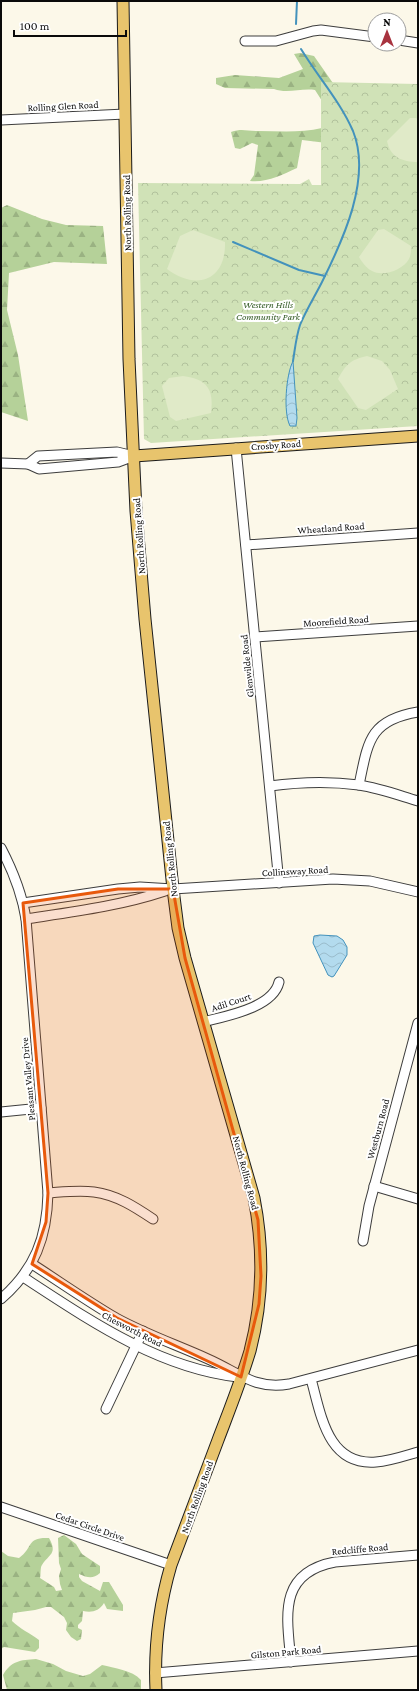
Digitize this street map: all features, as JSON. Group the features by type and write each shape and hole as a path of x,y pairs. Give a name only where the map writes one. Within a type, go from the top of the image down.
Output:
{"main road":[{"name":"North Rolling Road","path":"123,1 129,359 134,456 145,619 172,889 182,946 246,1166 259,1227 261,1276 255,1330 241,1377 171,1565 157,1626 155,1673 156,1690"},
{"name":"Crosby Road","path":"134,456 418,436"}],"street":[{"path":"245,41 276,41 321,30 367,36"},
{"path":"407,41 418,43"},
{"name":"Rolling Glen Road","path":"1,120 125,114"},
{"name":"Glenwilde Road","path":"236,448 279,883"},
{"name":"Crosby Road","path":"28,464 38,456 117,452 134,456"},
{"name":"Crosby Road","path":"1,463 28,464 39,469 118,462 134,456"},
{"name":"Wheatland Road","path":"246,545 418,533"},
{"name":"Moorefield Road","path":"255,637 418,626"},
{"path":"359,785 366,752 370,741 381,725 402,714 418,712"},
{"path":"270,786 319,782 359,785 418,801"},
{"name":"Pleasant Valley Drive","path":"1,848 10,865 23,903 26,919 48,1193 46,1222 43,1236 32,1264 23,1277 1,1299"},
{"name":"Collinsway Road","path":"23,903 118,889 172,889 351,879 387,884 418,892"},
{"name":"Collinsway Road","path":"26,919 143,899 172,889"},
{"name":"Adil Court","path":"203,1022 234,1013 263,1002 275,993 279,982"},
{"name":"Westburn Road","path":"363,1240 374,1186 418,1023"},
{"path":"1,1112 41,1108"},
{"path":"374,1186 418,1199"},
{"path":"48,1193 84,1191 106,1194 126,1203 153,1220"},
{"name":"Chesworth Road","path":"32,1264 92,1303 143,1331 259,1384 280,1386 418,1350"},
{"name":"Chesworth Road","path":"23,1277 112,1333 136,1345 192,1368 216,1374 241,1377"},
{"path":"106,1409 143,1331"},
{"path":"311,1379 324,1425 333,1443 349,1457 367,1462 387,1460 418,1452"},
{"name":"Cedar Circle Drive","path":"1,1507 171,1565"},
{"name":"Redcliffe Road","path":"291,1662 287,1610 293,1591 304,1575 323,1564 418,1555"},
{"name":"Gilston Park Road","path":"155,1673 418,1651"}],"highlighted area":[{"path":"118,889 173,889 185,958 258,1220 261,1276 259,1304 241,1377 117,1318 32,1264 46,1222 48,1193 23,903"}],"green space":[{"path":"300,53 314,56 335,86 335,144 302,140 297,168 268,180 250,181 254,175 258,145 252,143 240,149 235,148 231,132 241,130 298,131 322,128 324,104 315,90 284,91 274,89 225,88 216,84 216,78 235,75 279,78 303,69 294,54"},
{"name":"Western Hills Community Park","path":"321,82 418,84 418,426 151,443 144,439 138,183 300,184 309,179 312,185 321,185"},
{"path":"410,118 416,118 418,120 418,162 398,158 391,151 387,141"},
{"path":"7,205 42,219 66,225 103,226 107,264 54,262 9,273 7,310 18,355 28,421 1,412 1,208"},
{"path":"384,229 411,246 411,254 406,263 398,269 387,273 377,273 368,268 359,257 378,230"},
{"path":"193,230 225,242 224,255 220,266 215,273 207,278 188,280 167,269 180,236"},
{"path":"367,356 382,361 390,370 398,389 366,410 358,408 338,379 349,363"},
{"path":"183,376 198,380 207,387 211,398 211,413 176,421 170,417 162,386 169,378"},
{"path":"64,1535 76,1544 82,1554 100,1566 100,1573 93,1577 79,1574 82,1581 100,1591 103,1582 109,1582 123,1605 123,1611 107,1609 104,1603 95,1611 83,1611 82,1621 78,1625 78,1628 82,1630 81,1639 77,1641 71,1637 66,1630 67,1623 64,1617 51,1607 13,1613 12,1621 39,1640 39,1648 35,1652 4,1647 1,1649 1,1551 8,1556 19,1558 24,1554 33,1541 42,1538 49,1538 52,1543 53,1551 41,1566 40,1578 54,1587 56,1591 62,1590 59,1576 61,1569 59,1563 58,1538"},
{"path":"36,1659 83,1676 90,1674 102,1665 123,1670 133,1674 141,1680 141,1690 7,1690 3,1675 6,1670 16,1662"}],"water":[{"path":"293,361 297,418 296,426 290,426 287,412 286,394"},
{"path":"314,936 337,936 343,940 347,947 347,955 332,977 328,975 313,943"}],"waterway":[{"path":"296,24 297,1"},
{"path":"293,361 300,325 330,265 346,228 357,188 359,169 358,149 348,120 301,49"},
{"path":"233,242 299,270 325,276"}]}
